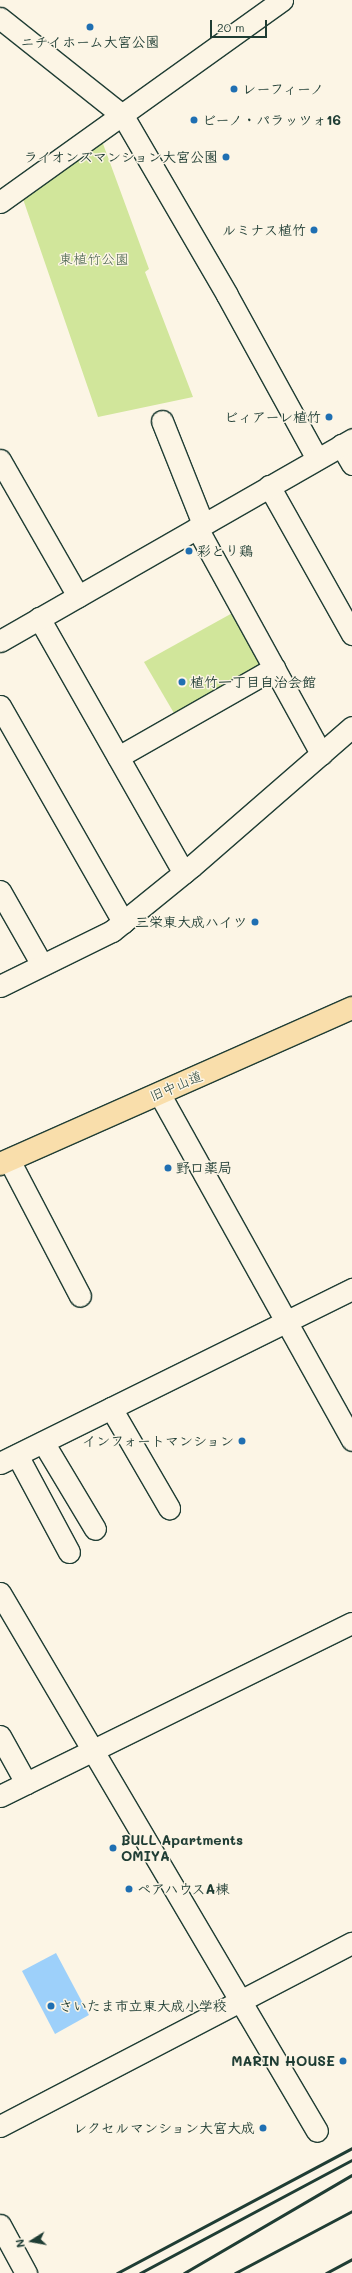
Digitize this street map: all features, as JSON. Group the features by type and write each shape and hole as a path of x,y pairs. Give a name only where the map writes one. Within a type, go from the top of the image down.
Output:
{"main road":[{"name":"旧中山道","path":"4,1162 352,1008"}],"street":[{"path":"0,202 123,116 282,0"},
{"path":"0,18 123,116 227,295 317,459"},
{"path":"162,421 200,526 274,668 321,754"},
{"path":"0,641 347,442 352,464"},
{"path":"0,460 78,596"},
{"path":"269,486 352,634"},
{"path":"39,618 184,873"},
{"path":"118,757 274,668"},
{"path":"0,706 123,922"},
{"path":"0,986 112,931 184,873 352,727"},
{"path":"0,891 42,965"},
{"path":"159,1093 288,1322 352,1440"},
{"path":"4,1162 80,1296"},
{"path":"69,1552 8,1459 288,1322 352,1289"},
{"path":"111,1408 169,1508"},
{"path":"43,1442 95,1528"},
{"path":"0,1593 317,2131"},
{"path":"0,1796 92,1749 352,1623"},
{"path":"0,1736 26,1783"},
{"path":"0,2126 352,1943"},
{"path":"0,2226 26,2273"}],"green space":[{"name":"東植竹公園","path":"102,141 149,269 145,272 193,397 98,417 23,199"},
{"path":"236,611 267,668 178,720 144,662"}],"water":[{"path":"56,1953 89,2015 55,2034 22,1971"}],"railway":[{"path":"117,2273 352,2148"},
{"path":"140,2273 352,2160"},
{"path":"184,2273 352,2175"},
{"path":"235,2273 352,2211"},
{"path":"326,2273 352,2259"}],"place":[{"name":"ニチイホーム大宮公園","path":"90,27"},
{"name":"レーフィーノ","path":"234,89"},
{"name":"ビーノ・パラッツォ16","path":"194,120"},
{"name":"ライオンズマンション大宮公園","path":"226,157"},
{"name":"ルミナス植竹","path":"314,230"},
{"name":"ビィアーレ植竹","path":"329,417"},
{"name":"彩とり鶏","path":"189,551"},
{"name":"植竹一丁目自治会館","path":"182,682"},
{"name":"三栄東大成ハイツ","path":"255,922"},
{"name":"野口薬局","path":"168,1168"},
{"name":"インフォートマンション","path":"242,1441"},
{"name":"BULL Apartments OMIYA","path":"113,1848"},
{"name":"ペアハウスA棟","path":"129,1889"},
{"name":"さいたま市立東大成小学校","path":"51,2006"},
{"name":"MARIN HOUSE","path":"343,2061"},
{"name":"レクセルマンション大宮大成","path":"263,2128"}]}
